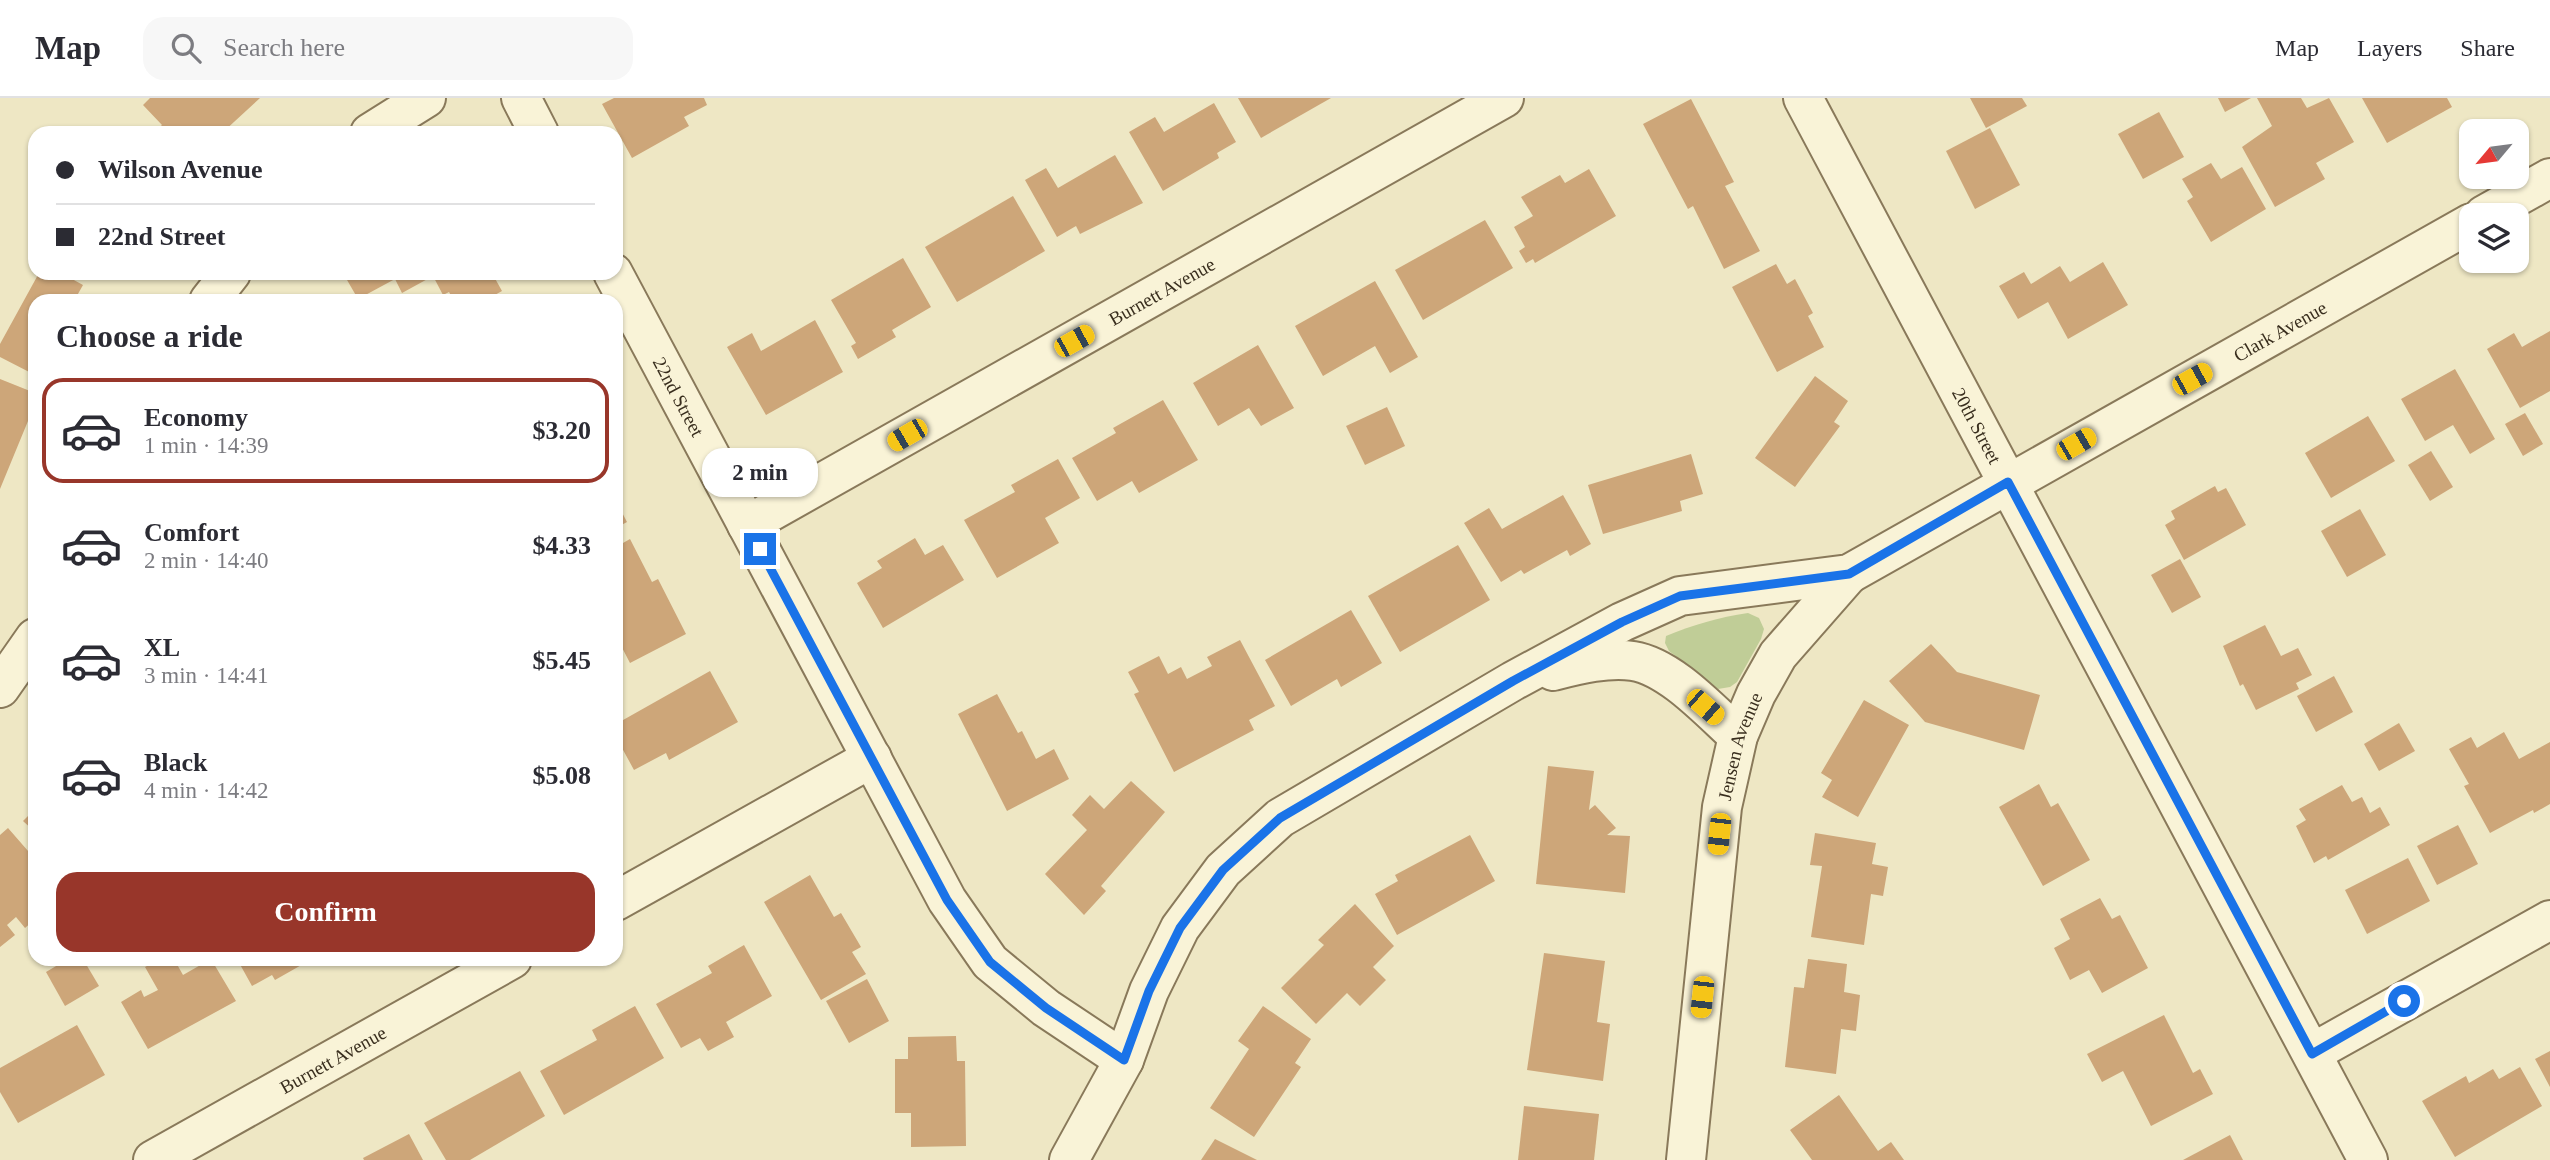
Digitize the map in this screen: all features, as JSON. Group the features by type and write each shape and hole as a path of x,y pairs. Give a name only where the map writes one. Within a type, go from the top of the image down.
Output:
{"street":[{"path":"381,126 426,98"},
{"path":"521,98 535,126"},
{"name":"Burnett Avenue","path":"747,525 1504,98"},
{"name":"20th Street","path":"1803,98 2368,1160"},
{"path":"2505,203 2550,178"},
{"name":"Clark Avenue","path":"1069,1160 1124,1060 1149,991 1180,928 1223,870 1280,818 1513,681 1622,622 1680,596 1849,574 2459,230"},
{"path":"214,294 226,280"},
{"name":"22nd Street","path":"617,280 947,900 990,962 1046,1008 1124,1060"},
{"name":"Jensen Avenue","path":"1685,1160 1722,807 1738,736 1756,694 1778,655 1849,574"},
{"path":"0,688 28,649"},
{"name":"Clark Avenue","path":"1513,681 1584,663 1634,661 1672,678 1738,736"},
{"path":"623,897 872,758"},
{"path":"2312,1054 2550,919"},
{"name":"Burnett Avenue","path":"153,1160 499,966"}],"green space":[{"path":"1748,613 1759,618 1764,629 1737,682 1730,687 1718,689 1669,651 1665,643 1666,636 1686,628"}],"building":[{"path":"150,98 260,98 230,126 161,126 143,105"},
{"path":"614,98 704,98 707,105 684,117 689,126 632,158 623,142 623,126 614,126 602,104"},
{"path":"1238,98 1331,98 1261,138"},
{"path":"1970,98 2022,98 2027,106 1986,128"},
{"path":"2218,98 2251,98 2225,112"},
{"path":"2257,98 2301,98 2307,108 2329,98 2354,142 2316,163 2325,179 2275,207 2242,147 2272,126"},
{"path":"2362,98 2447,98 2452,107 2387,143"},
{"path":"1691,99 1734,182 1725,186 1760,251 1724,269 1693,206 1688,209 1643,124"},
{"path":"1214,103 1236,142 1217,153 1219,158 1163,191 1129,132 1155,117 1164,132"},
{"path":"2159,112 2184,157 2143,179 2118,134"},
{"path":"1990,128 2020,185 1975,209 1946,151"},
{"path":"1115,155 1143,203 1080,234 1076,226 1057,237 1025,180 1046,168 1058,188"},
{"path":"2211,163 2221,179 2242,167 2266,209 2211,242 2187,201 2193,197 2182,179"},
{"path":"1589,169 1616,216 1535,263 1533,259 1526,263 1519,251 1525,247 1514,227 1533,216 1521,197 1560,175 1565,183"},
{"path":"1013,196 1045,251 957,302 925,247"},
{"path":"1485,220 1513,268 1423,320 1395,270"},
{"path":"903,258 931,307 892,330 896,337 858,359 851,346 856,343 831,300"},
{"path":"2103,262 2128,305 2068,339 2048,302 2018,319 1999,286 2024,272 2031,284 2060,266 2070,282"},
{"path":"1776,264 1787,284 1795,279 1813,313 1808,316 1824,347 1777,372 1732,287"},
{"path":"35,280 74,280 83,285 78,294 28,294 28,371 0,357 0,344"},
{"path":"347,280 393,280 367,294 355,294"},
{"path":"396,280 426,280 402,293"},
{"path":"435,280 496,280 502,291 497,294 442,294"},
{"path":"1375,281 1418,357 1390,373 1375,346 1323,376 1295,326"},
{"path":"815,320 843,372 766,415 727,347 752,333 761,351"},
{"path":"2550,331 2550,391 2520,408 2487,349 2514,333 2522,347"},
{"path":"1258,345 1294,408 1261,426 1249,408 1218,426 1193,383"},
{"path":"2455,369 2495,439 2470,454 2453,425 2425,441 2401,399"},
{"path":"1815,376 1848,401 1834,422 1840,426 1795,487 1755,458"},
{"path":"0,379 28,390 28,421 0,489"},
{"path":"1163,400 1198,460 1139,493 1132,481 1097,501 1072,458 1116,433 1113,428"},
{"path":"1387,407 1405,446 1365,465 1346,426"},
{"path":"2525,413 2543,444 2523,456 2505,424"},
{"path":"2368,416 2395,461 2331,498 2305,453"},
{"path":"2431,451 2453,487 2430,501 2408,465"},
{"path":"1691,454 1703,494 1680,501 1682,511 1603,534 1588,485"},
{"path":"1058,459 1080,498 1045,518 1059,543 997,578 964,520 1015,492 1011,485"},
{"path":"2215,486 2218,492 2226,488 2246,525 2184,560 2165,525 2175,519 2171,511"},
{"path":"1563,495 1591,544 1570,556 1567,550 1524,574 1521,570 1501,582 1464,523 1489,508 1502,529"},
{"path":"2360,509 2386,555 2347,577 2321,531"},
{"path":"915,538 925,555 943,545 964,580 883,628 857,583 882,568 877,561"},
{"path":"630,539 652,582 658,579 686,634 630,663 623,650 623,543"},
{"path":"1458,545 1490,600 1400,652 1368,596"},
{"path":"2180,559 2201,597 2172,613 2151,575"},
{"path":"1351,610 1382,663 1341,687 1337,679 1291,706 1265,660"},
{"path":"2265,625 2281,656 2298,648 2312,675 2296,683 2299,689 2256,710 2243,684 2240,686 2223,646"},
{"path":"1240,640 1275,706 1249,720 1254,730 1174,772 1134,694 1139,692 1128,672 1159,656 1168,674 1181,667 1187,679 1212,666 1207,657"},
{"path":"1931,644 1957,672 2040,695 2024,750 1925,722 1889,681"},
{"path":"710,671 738,722 669,760 666,753 634,770 623,750 623,720"},
{"path":"2334,676 2353,712 2316,732 2297,696"},
{"path":"997,694 1018,733 1022,731 1036,759 1054,749 1069,779 1007,811 958,714"},
{"path":"1864,700 1909,725 1858,817 1822,797 1832,780 1821,773"},
{"path":"2399,723 2415,751 2379,771 2364,744"},
{"path":"2504,732 2519,759 2550,742 2550,804 2490,833 2464,786 2469,784 2449,749 2471,737 2477,748"},
{"path":"1548,766 1594,771 1589,810 1595,805 1616,828 1607,835 1630,836 1625,893 1536,884"},
{"path":"1131,781 1165,812 1101,886 1106,891 1084,915 1045,874 1087,830 1072,815 1090,795 1104,809"},
{"path":"2039,784 2051,807 2058,803 2090,860 2043,886 1999,807"},
{"path":"2342,785 2352,802 2362,797 2370,813 2380,807 2390,825 2328,860 2326,856 2314,863 2296,826 2306,820 2299,809"},
{"path":"2458,825 2478,864 2437,885 2417,846"},
{"path":"8,828 28,851 28,925 25,928 16,917 7,925 15,935 0,947 0,835"},
{"path":"1815,833 1876,843 1872,864 1888,867 1883,896 1871,894 1864,945 1811,937 1822,866 1810,865"},
{"path":"1470,835 1495,881 1397,935 1375,894 1398,881 1395,875"},
{"path":"2408,858 2430,901 2367,934 2345,890"},
{"path":"810,875 834,917 841,913 861,947 852,952 866,974 821,1000 764,902"},
{"path":"2100,898 2112,919 2120,915 2148,968 2102,993 2089,970 2070,980 2054,948 2070,939 2060,919"},
{"path":"1355,904 1394,946 1373,967 1386,980 1360,1006 1347,993 1316,1024 1281,988 1324,945 1318,940"},
{"path":"744,945 772,996 726,1022 734,1037 708,1051 700,1038 681,1048 656,1004 712,973 708,966"},
{"path":"1544,953 1605,961 1597,1022 1610,1024 1603,1081 1527,1070"},
{"path":"1808,959 1847,964 1844,992 1860,995 1856,1031 1841,1029 1836,1074 1785,1067 1794,987 1804,988"},
{"path":"56,966 87,966 99,986 65,1006 46,972"},
{"path":"178,966 183,975 199,966 215,966 236,1001 148,1049 121,1002 141,990 144,997 158,990 145,967"},
{"path":"241,966 300,966 275,980 272,975 252,986"},
{"path":"867,979 889,1021 849,1043 826,1001"},
{"path":"635,1006 664,1058 564,1115 540,1071 597,1040 592,1030"},
{"path":"1263,1006 1311,1039 1295,1063 1301,1067 1254,1137 1210,1108 1249,1049 1238,1041"},
{"path":"2164,1015 2193,1073 2200,1069 2213,1094 2151,1126 2123,1071 2102,1082 2087,1054"},
{"path":"77,1025 105,1075 18,1123 0,1092 0,1068"},
{"path":"956,1036 957,1061 965,1061 966,1146 911,1147 911,1113 895,1113 895,1059 908,1059 908,1037"},
{"path":"2550,1051 2550,1087 2535,1059"},
{"path":"2520,1067 2542,1106 2455,1157 2422,1101 2466,1076 2469,1083 2493,1069 2499,1079"},
{"path":"520,1071 545,1116 470,1160 446,1160 424,1123"},
{"path":"1839,1095 1878,1151 1891,1142 1904,1160 1812,1160 1790,1130"},
{"path":"1524,1106 1599,1114 1594,1160 1518,1160"},
{"path":"409,1134 423,1160 364,1160 363,1158"},
{"path":"2230,1135 2243,1160 2183,1160"},
{"path":"1215,1139 1257,1160 1201,1160"}],"route":[{"path":"760,549 947,900 990,962 1046,1008 1124,1060 1149,991 1180,928 1223,870 1280,818 1513,681 1622,622 1680,596 1849,574 2008,482 2312,1054 2404,1001"}]}
